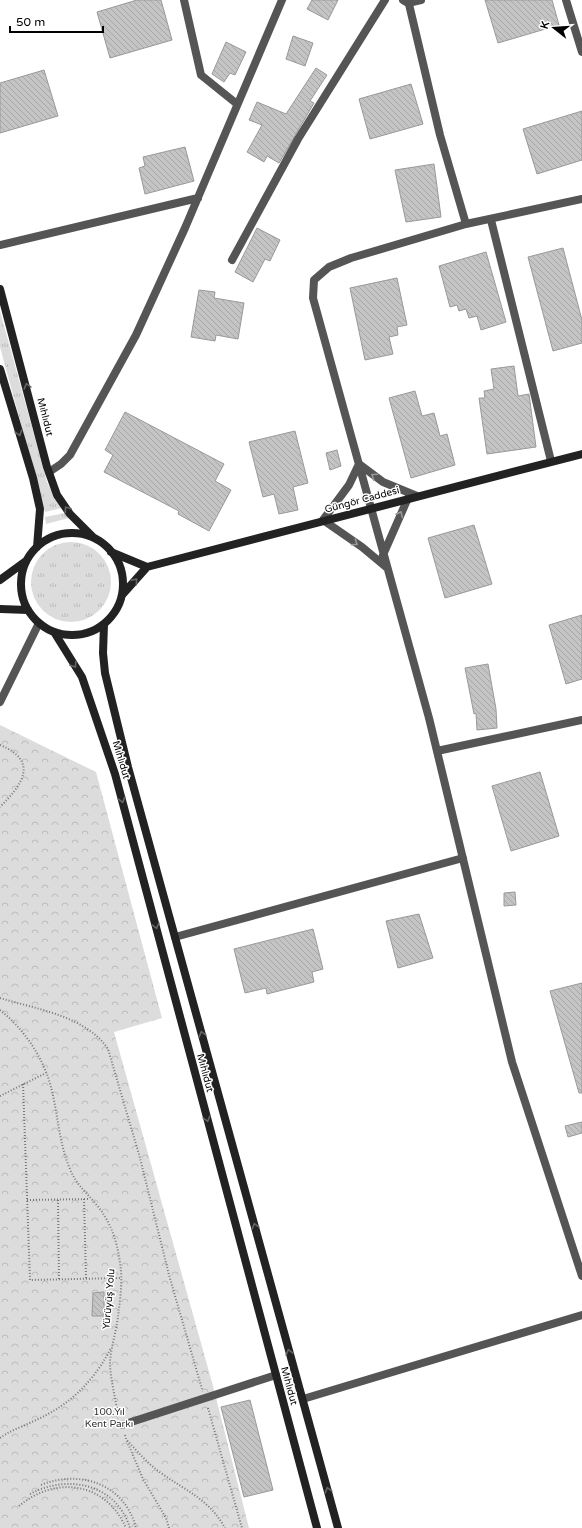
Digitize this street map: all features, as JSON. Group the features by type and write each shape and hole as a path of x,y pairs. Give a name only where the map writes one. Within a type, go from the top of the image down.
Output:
{"main road":[{"name":"Mıhlıdut","path":"0,289 49,472 57,495 70,514 93,537"},
{"path":"0,369 40,509 37,547"},
{"name":"Güngör Caddesi","path":"147,567 323,520 582,454"},
{"path":"0,580 27,560 37,547 52,537 68,533 76,533 93,537 108,547 111,551 118,561 123,578 122,595 115,612 104,624 88,633 71,635 54,632 39,623 28,610 21,585 27,560"},
{"path":"111,551 147,567 122,595"},
{"path":"0,609 28,610"},
{"name":"Mıhlıdut","path":"104,624 102,652 105,673 128,767 338,1528"},
{"name":"Mıhlıdut","path":"54,632 82,677 115,774 317,1528"}],"street":[{"path":"184,0 201,75 237,104"},
{"path":"49,472 61,464 70,455 136,335 198,198 282,0"},
{"path":"232,260 298,140 385,0"},
{"path":"421,0 406,1 440,135 466,224"},
{"path":"566,0 582,52"},
{"path":"0,245 198,198"},
{"path":"582,199 491,220 466,224 351,258 329,267 314,280 312,298 437,751 512,1062 582,1276"},
{"path":"491,220 551,461"},
{"path":"359,464 383,482 417,496"},
{"path":"359,464 349,485 323,520 362,547 386,567"},
{"path":"383,555 392,530 408,498"},
{"path":"0,702 39,623"},
{"path":"437,751 582,720"},
{"path":"175,937 463,858"},
{"path":"302,1399 582,1314"},
{"path":"122,1425 276,1375"}],"path":[{"path":"0,745 16,753 24,766 24,774 16,788 0,807"},
{"path":"0,998 86,1027 102,1040 108,1049 135,1139 169,1275 242,1528"},
{"name":"Yürüyüş Yolu","path":"0,1010 22,1030 34,1047 51,1086 57,1121 69,1168 81,1190 92,1199 106,1218 116,1241 121,1265 118,1317 110,1363 118,1417 126,1439 142,1457 160,1473 202,1499 219,1516 225,1528"},
{"path":"0,1096 46,1073"},
{"path":"23,1084 30,1280 120,1278"},
{"path":"27,1200 92,1199"},
{"path":"58,1200 59,1279"},
{"path":"84,1200 86,1278"},
{"path":"0,1438 19,1427 54,1411 69,1401 86,1386 101,1367 112,1347"},
{"path":"126,1439 143,1480 166,1518 169,1528"},
{"path":"41,1485 66,1478 86,1480 104,1487 124,1503 136,1528"},
{"path":"30,1494 54,1484 67,1483 93,1488 114,1502 122,1512 130,1528"},
{"path":"19,1506 41,1491 66,1486 79,1488 103,1498 120,1516 126,1528"}],"green space":[{"path":"0,311 47,482 54,497 62,508 45,512 0,347"},
{"path":"65,513 69,518 46,524 45,517"},
{"path":"63,542 79,542 100,553 111,574 111,590 100,611 79,622 63,622 49,616 42,611 37,604 31,590 31,574 37,560 42,553 49,548"},
{"name":"100.Yıl Kent Parkı","path":"0,725 96,772 162,1018 114,1032 213,1386 249,1528 0,1528"}],"building":[{"path":"137,0 161,0 172,40 110,58 97,12"},
{"path":"312,0 338,0 328,20 307,9"},
{"path":"485,0 552,0 559,25 498,43"},
{"path":"293,36 313,43 305,66 286,59"},
{"path":"226,42 246,52 235,75 230,73 224,82 212,74"},
{"path":"316,68 327,75 310,101 314,103 279,163 267,156 264,162 247,152 262,125 249,120 257,102 286,114"},
{"path":"44,70 58,116 0,133 0,83"},
{"path":"411,84 423,124 370,139 359,99"},
{"path":"582,111 582,160 537,174 523,129"},
{"path":"185,147 194,181 145,194 139,168 145,166 143,157"},
{"path":"434,164 441,217 406,222 395,170"},
{"path":"257,228 280,240 270,261 265,259 253,282 235,272"},
{"path":"563,248 582,320 582,343 553,351 528,257"},
{"path":"486,252 506,322 481,330 477,316 469,318 466,309 459,311 457,305 450,307 439,266"},
{"path":"397,278 407,325 397,327 398,335 389,337 393,354 365,360 350,288"},
{"path":"199,290 215,292 214,298 244,303 238,339 216,335 215,341 191,337"},
{"path":"514,366 518,396 529,394 536,447 487,454 479,398 485,398 484,391 494,389 491,369"},
{"path":"415,391 422,416 434,413 440,436 447,434 455,465 411,478 389,398"},
{"path":"125,412 224,464 215,481 231,490 209,531 178,514 179,511 104,472 113,455 105,450"},
{"path":"295,431 308,483 293,487 298,510 279,514 274,494 263,497 249,442"},
{"path":"337,450 341,466 330,470 326,453"},
{"path":"474,525 492,584 445,598 428,538"},
{"path":"582,615 582,679 566,684 549,625"},
{"path":"488,664 496,709 497,728 477,730 476,713 474,714 465,668"},
{"path":"540,772 559,836 511,851 492,786"},
{"path":"515,892 516,905 504,906 504,893"},
{"path":"419,914 433,958 398,968 386,921"},
{"path":"313,929 323,969 312,972 314,982 267,994 266,988 245,993 234,949"},
{"path":"582,983 582,1093 579,1093 550,991"},
{"path":"582,1122 582,1133 568,1137 565,1126"},
{"path":"104,1292 104,1316 92,1316 93,1293"},
{"path":"250,1400 273,1490 244,1497 221,1407"}]}
